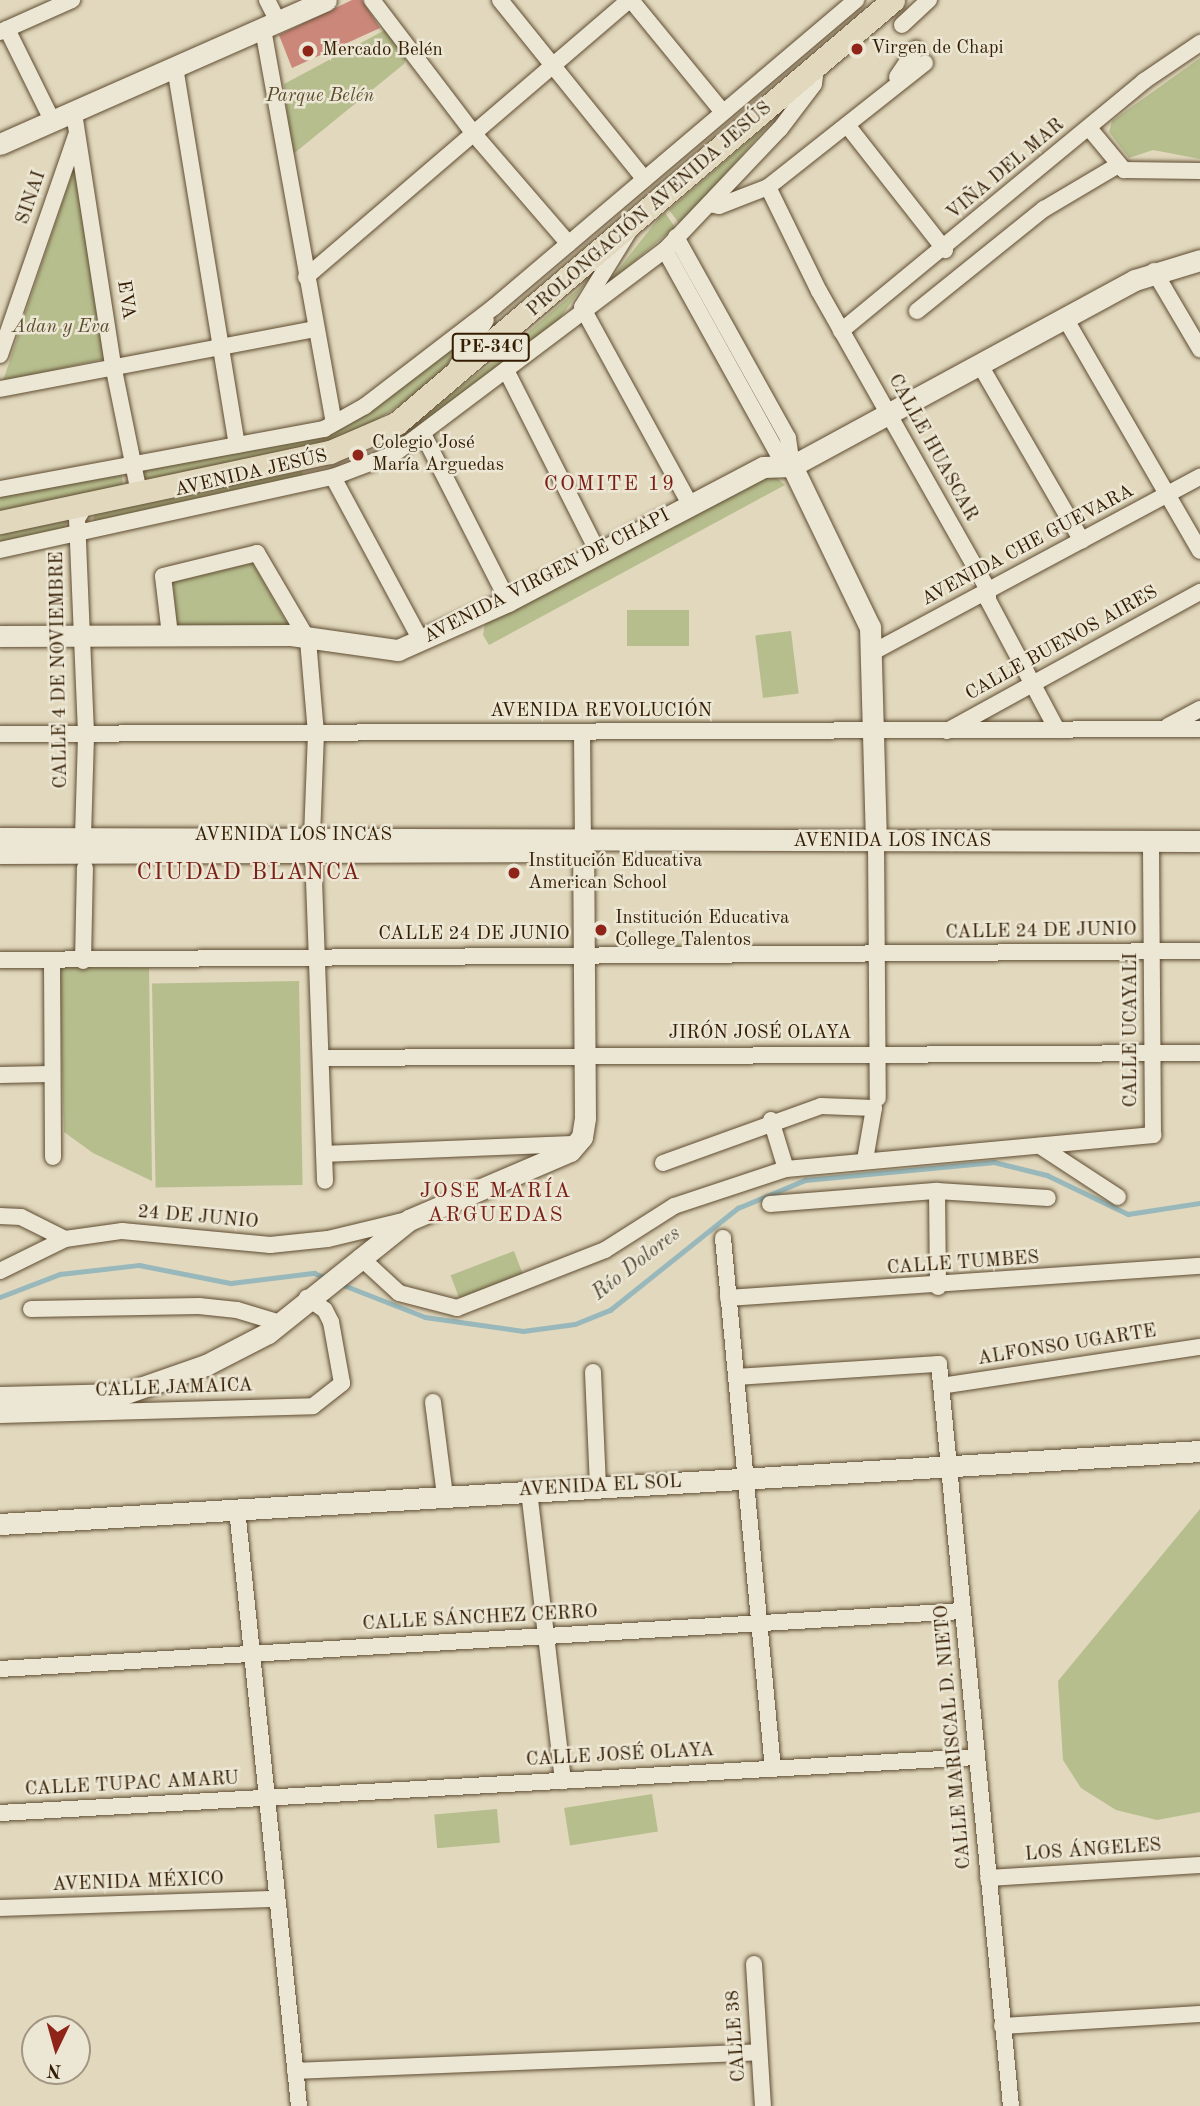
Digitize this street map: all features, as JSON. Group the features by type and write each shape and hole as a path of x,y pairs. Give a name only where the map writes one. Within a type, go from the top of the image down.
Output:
{"main road":[{"name":"PROLONGACIÓN AVENIDA JESÚS","path":"0,522 349,445 397,423 451,381 630,229 893,0"}],"street":[{"path":"53,122 4,30 72,0"},
{"path":"267,0 314,329 334,424"},
{"path":"0,144 53,122 75,123 175,67 326,0"},
{"path":"372,0 474,134 569,244"},
{"path":"500,0 551,67 643,177"},
{"path":"306,278 630,0 722,111"},
{"path":"0,489 132,466 334,424 365,406 494,307 643,177 856,0"},
{"path":"902,25 929,0"},
{"name":"VIÑA DEL MAR","path":"841,331 945,250 1088,128 1200,43"},
{"path":"709,204 719,206 768,187 883,100 920,56"},
{"path":"175,67 218,344 237,445"},
{"name":"AVENIDA JESÚS","path":"0,550 333,477 394,454 665,250 779,129 814,84 816,68"},
{"name":"SINAI","path":"0,355 75,123"},
{"name":"EVA","path":"75,123 113,365 139,493"},
{"path":"847,125 945,250"},
{"path":"1088,128 1124,170 1200,171"},
{"path":"917,311 1044,209 1118,165"},
{"name":"CALLE HUASCAR","path":"768,187 841,331 988,590 1057,730"},
{"path":"630,229 583,301 584,313 690,504"},
{"path":"677,237 788,438 792,466 870,627 875,651 878,1098"},
{"path":"665,250 778,454 792,466"},
{"path":"792,466 1154,271 1200,260"},
{"path":"1154,271 1200,349"},
{"path":"451,381 494,307"},
{"path":"1065,318 1170,494 1200,551"},
{"path":"0,390 218,344 314,329"},
{"path":"980,365 1082,541"},
{"path":"506,370 598,552"},
{"path":"424,434 508,601"},
{"name":"AVENIDA VIRGEN DE CHAPI","path":"0,635 291,635 308,640 381,650 422,642 508,601 763,467 792,466"},
{"path":"333,477 422,642"},
{"name":"AVENIDA CHE GUEVARA","path":"875,651 1200,477"},
{"name":"CALLE 4 DE NOVIEMBRE","path":"83,838 86,733 78,636 77,519 86,504"},
{"path":"170,635 163,576 257,552 308,640 316,733 312,844 325,1181"},
{"name":"CALLE BUENOS AIRES","path":"944,732 1200,592"},
{"path":"1166,727 1200,709"},
{"name":"AVENIDA REVOLUCIÓN","path":"0,734 1057,730 1151,732 1166,727 1200,729"},
{"path":"580,1140 585,1055 582,733"},
{"name":"AVENIDA LOS INCAS","path":"0,853 575,836 583,844 1200,841"},
{"name":"AVENIDA LOS INCAS","path":"0,838 312,844"},
{"name":"CALLE UCAYALI","path":"1040,1146 1153,1135 1151,841"},
{"path":"83,961 85,868"},
{"name":"CALLE 24 DE JUNIO","path":"0,960 52,962 1200,951"},
{"path":"52,962 52,1157"},
{"name":"JIRÓN JOSÉ OLAYA","path":"321,1058 1200,1053"},
{"path":"0,1075 50,1074"},
{"path":"663,1163 771,1120 821,1106 874,1108 865,1160"},
{"path":"771,1120 786,1169"},
{"path":"324,1154 580,1140"},
{"path":"0,1397 123,1394 206,1365 280,1323 409,1220 580,1140"},
{"path":"355,1261 399,1293 457,1308 605,1250 674,1206 786,1169 865,1160 1040,1146 1118,1197"},
{"path":"937,1191 938,1287"},
{"path":"770,1204 937,1191 1048,1198"},
{"path":"0,1216 21,1217 65,1239"},
{"name":"24 DE JUNIO","path":"0,1271 65,1239 122,1231 270,1245 328,1239 409,1220"},
{"path":"723,1238 773,1769"},
{"name":"CALLE TUMBES","path":"728,1298 938,1287 1200,1266"},
{"name":"CALLE JAMAICA","path":"0,1415 313,1406 342,1384 331,1322 325,1310 311,1296"},
{"path":"30,1309 199,1306 237,1310 280,1323"},
{"name":"ALFONSO UGARTE","path":"941,1386 1200,1347"},
{"name":"CALLE MARISCAL D. NIETO","path":"736,1377 939,1364 1011,2106"},
{"path":"593,1372 598,1487"},
{"path":"433,1402 445,1496"},
{"name":"AVENIDA EL SOL","path":"0,1524 1200,1451"},
{"path":"529,1491 563,1781"},
{"path":"237,1509 299,2106"},
{"name":"CALLE SÁNCHEZ CERRO","path":"0,1669 962,1611"},
{"name":"CALLE JOSÉ OLAYA","path":"267,1798 976,1757"},
{"name":"CALLE TUPAC AMARU","path":"0,1813 267,1798"},
{"name":"LOS ÁNGELES","path":"988,1878 1200,1865"},
{"name":"AVENIDA MÉXICO","path":"0,1909 278,1899"},
{"name":"CALLE 38","path":"754,1964 763,2106"},
{"path":"1002,2026 1200,2014"},
{"path":"295,2071 759,2052"}],"green space":[{"name":"Parque Belén","path":"385,30 406,58 404,64 292,155 284,84"},
{"path":"1200,58 1200,159 1153,150 1129,158 1109,132 1112,121"},
{"path":"773,120 704,198 679,223 669,210"},
{"name":"Adan y Eva","path":"75,165 104,359 3,381 26,311"},
{"path":"665,213 675,227 606,285 658,219"},
{"path":"585,283 558,321 510,357 505,352"},
{"path":"466,336 446,376 351,436 144,482 141,471 303,436"},
{"path":"502,355 507,363 433,420 379,455 376,451"},
{"path":"302,471 304,478 93,525 94,512"},
{"path":"122,475 123,486 0,514 0,495"},
{"path":"764,476 775,476 785,485 489,645 483,635 485,624"},
{"path":"67,518 64,531 0,542 0,533"},
{"path":"253,563 288,625 177,626 173,582"},
{"path":"627,610 689,610 689,646 627,646"},
{"path":"791,631 799,694 763,698 755,635"},
{"path":"59,967 149,968 152,1181 93,1153 64,1132"},
{"path":"299,981 303,1185 156,1188 152,984"},
{"path":"514,1251 525,1279 461,1303 451,1275"},
{"path":"1200,1509 1200,1812 1157,1820 1116,1810 1081,1788 1063,1760 1058,1681"},
{"path":"652,1794 658,1832 570,1845 564,1808"},
{"path":"497,1809 500,1843 437,1848 434,1814"}],"building":[{"name":"Mercado Belén","path":"352,0 362,0 380,28 292,68 279,35"}],"waterway":[{"name":"Río Dolores","path":"341,1284 425,1317 523,1331 575,1324 610,1310 738,1208 805,1180 994,1162 1047,1175 1128,1214 1200,1203"},
{"name":"Río Dolores","path":"0,1297 60,1274 139,1265 231,1283 314,1273 327,1278"}],"place":[{"name":"Virgen de Chapi","path":"857,49"},
{"name":"Mercado Belén","path":"308,51"},
{"name":"Colegio José María Arguedas","path":"358,455"},
{"name":"Institución Educativa American School","path":"514,873"},
{"name":"Institución Educativa College Talentos","path":"601,930"}],"district":[{"name":"COMITE 19","path":"610,485"},
{"name":"CIUDAD BLANCA","path":"249,873"},
{"name":"JOSE MARÍA ARGUEDAS","path":"496,1204"}]}
